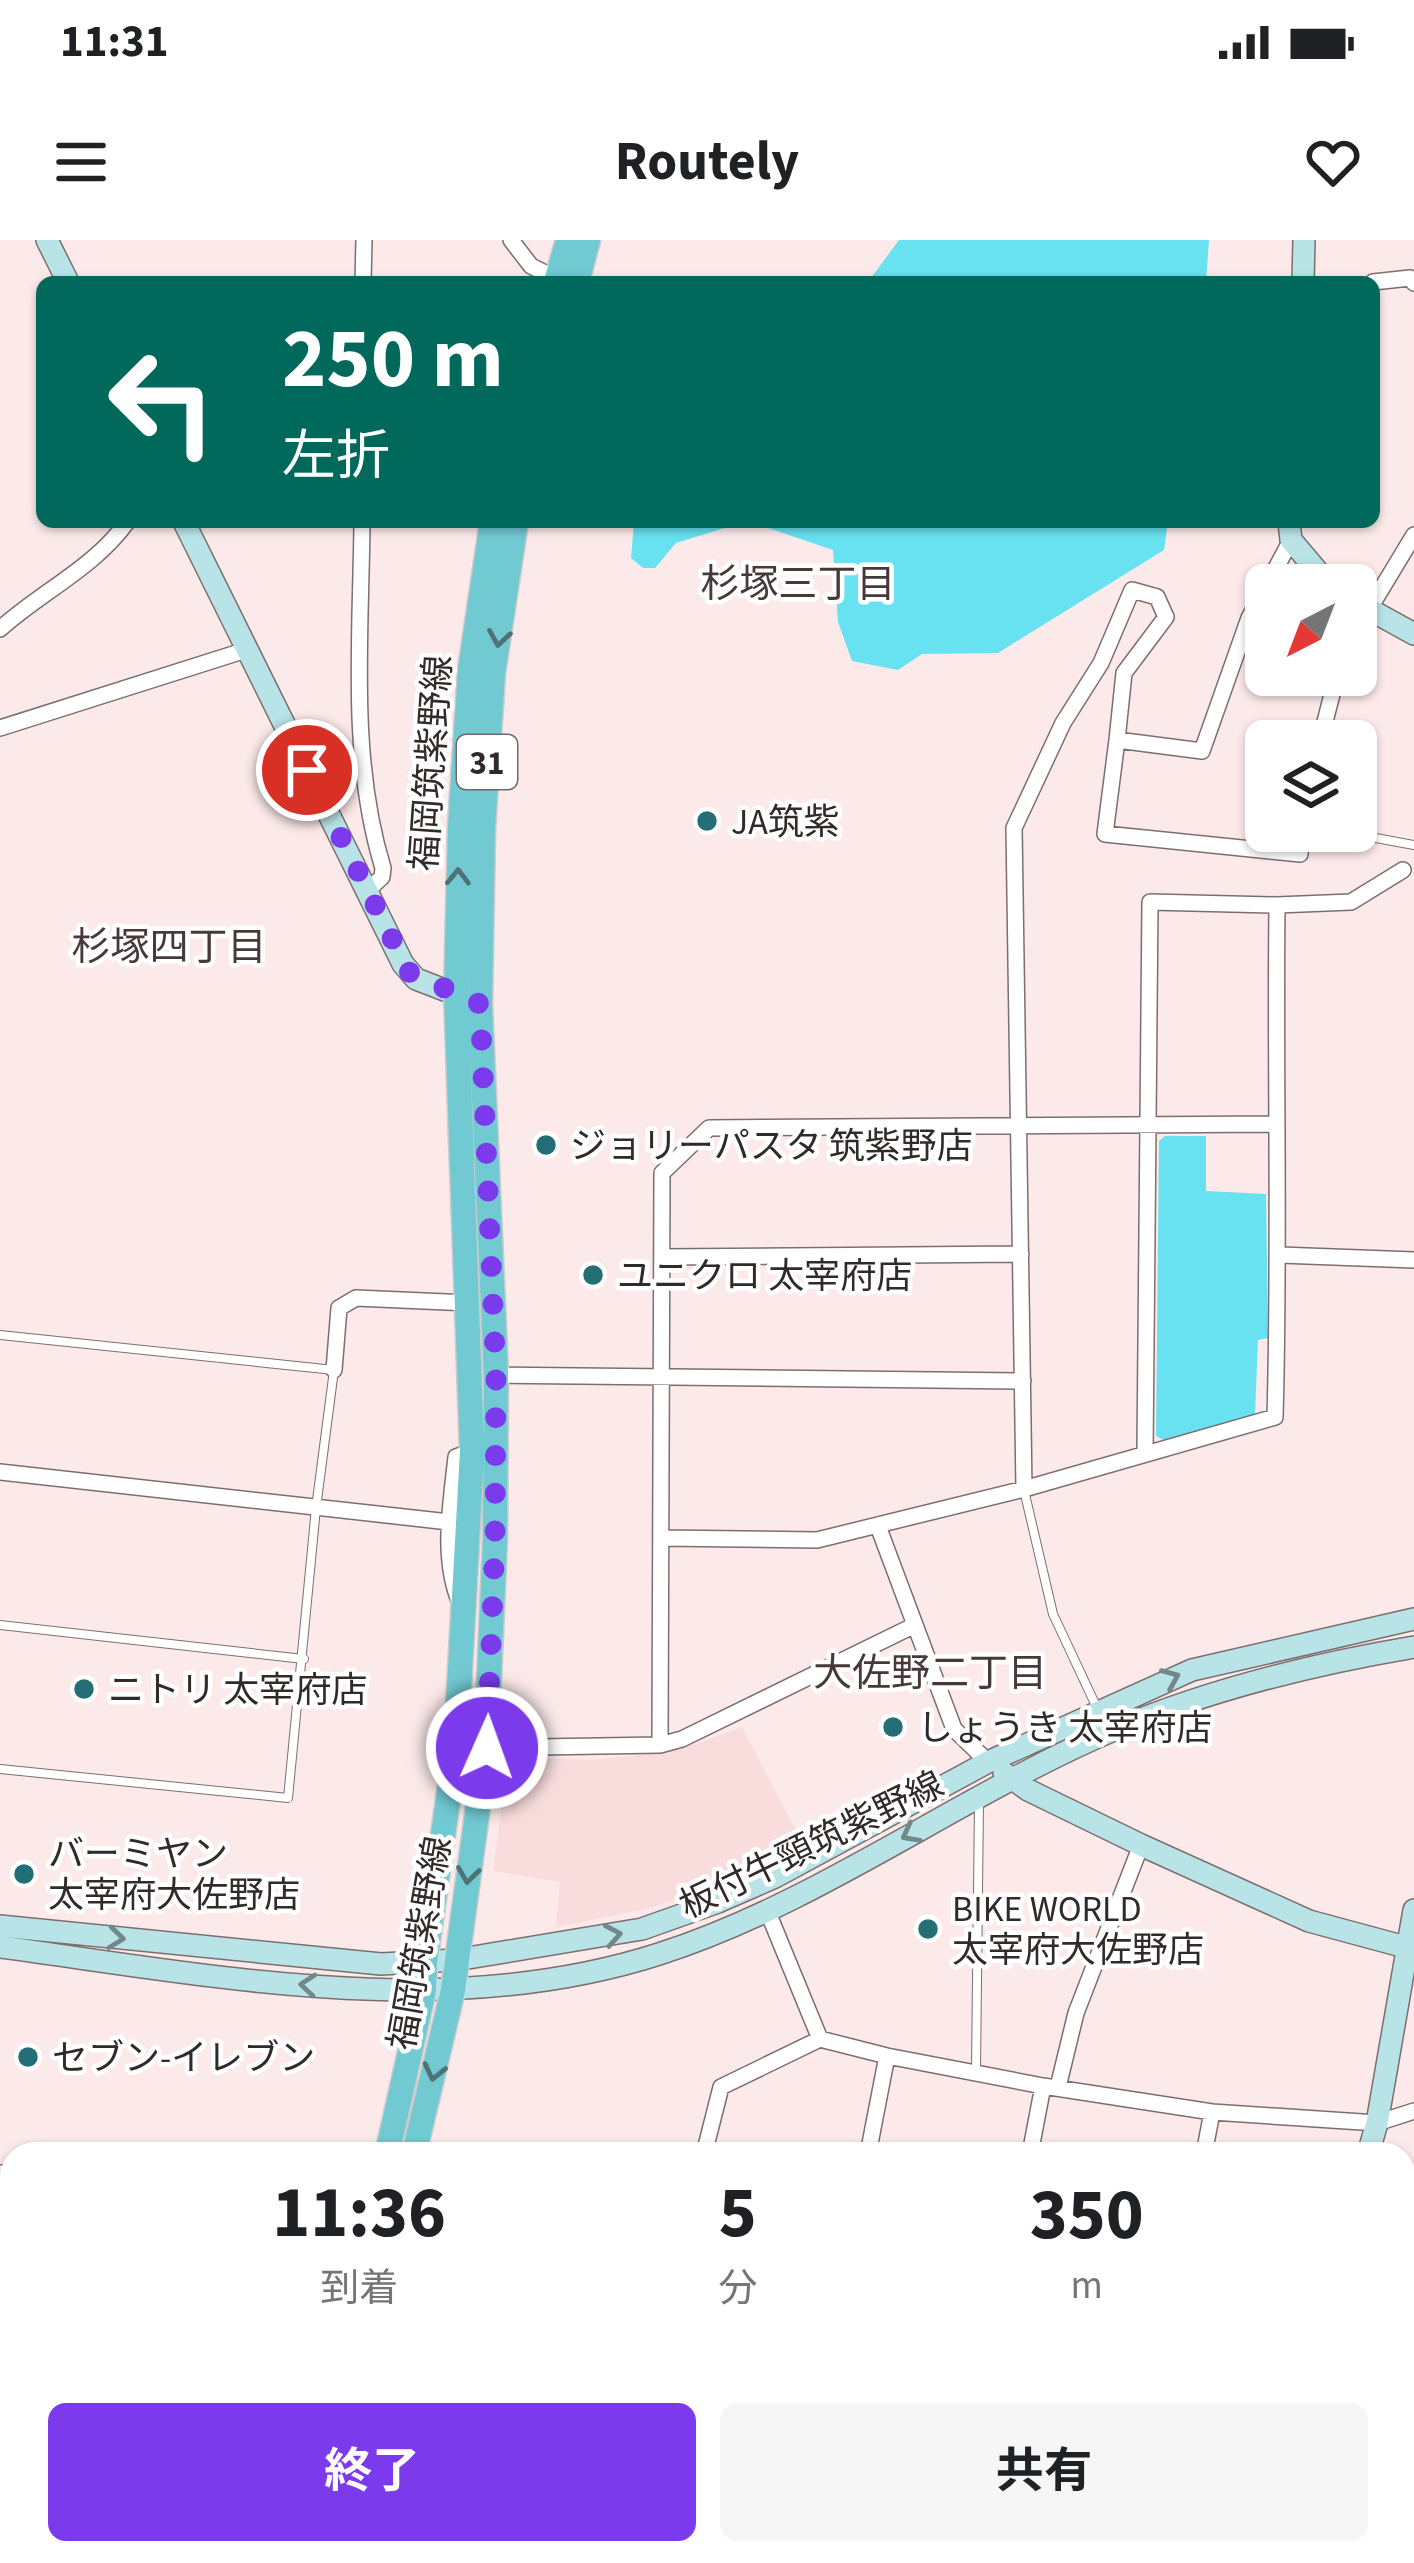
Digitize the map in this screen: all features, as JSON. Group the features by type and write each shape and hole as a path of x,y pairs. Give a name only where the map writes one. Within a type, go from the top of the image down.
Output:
{"main road":[{"path":"47,240 65,276"},
{"path":"564,276 568,240"},
{"path":"567,276 588,240"},
{"path":"1303,276 1304,240"},
{"path":"187,528 409,972 468,999"},
{"name":"福岡筑紫野線","path":"417,2142 453,1990 487,1748 496,1375 460,827 470,670 491,528"},
{"name":"福岡筑紫野線","path":"390,2142 424,1990 456,1743 472,1451 468,999 493,673 515,528"},
{"path":"1290,531 1314,564"},
{"path":"1377,614 1414,634"},
{"name":"板付牛頸筑紫野線","path":"0,1926 381,1964 456,1960 642,1930 775,1877 988,1762 1192,1670 1414,1619"},
{"name":"板付牛頸筑紫野線","path":"0,1947 262,1982 453,1990 562,1978 659,1954 767,1910 1117,1729 1238,1688 1355,1657 1414,1647"},
{"path":"988,1762 1141,1845 1309,1922 1409,1948"},
{"path":"1371,2142 1414,1910"}],"street":[{"path":"363,276 364,240"},
{"path":"512,240 531,266 553,276"},
{"path":"1380,281 1410,278 1414,284"},
{"path":"0,629 94,558 122,528"},
{"path":"362,528 361,755 366,808 383,868 382,877 367,891"},
{"path":"1276,564 1290,531"},
{"path":"1377,586 1414,535"},
{"path":"1024,1490 1014,828 1063,724 1101,663 1132,590 1157,597 1166,617 1124,673 1105,834 1245,848"},
{"path":"1117,740 1202,751 1245,629"},
{"path":"0,728 246,650"},
{"path":"1145,1453 1150,902 1351,902 1403,870"},
{"path":"661,1538 817,1540 1024,1490 1275,1417 1280,1255 1274,1124 1276,905"},
{"path":"660,1745 662,1173 710,1128 1274,1124"},
{"path":"663,1257 1021,1254"},
{"path":"1280,1255 1414,1260"},
{"path":"334,1370 339,1308 356,1298 469,1304"},
{"path":"496,1375 1023,1382"},
{"path":"463,1610 452,1585 449,1522 456,1457 472,1451"},
{"path":"0,1472 449,1522"},
{"path":"878,1526 954,1729 988,1762"},
{"path":"487,1748 660,1745 682,1739 915,1625"},
{"path":"1034,2142 1076,2013 1141,1845"},
{"path":"767,1910 820,2039"},
{"path":"707,2142 722,2087 820,2039 886,2056 1212,2112 1377,2122 1414,2110"},
{"path":"870,2142 886,2056"},
{"path":"1206,2142 1212,2112"}],"lane":[{"path":"1377,838 1414,845"},
{"path":"0,1335 334,1370 288,1798 0,1769"},
{"path":"1024,1490 1053,1614 1097,1710"},
{"path":"0,1625 304,1659"},
{"path":"976,2070 979,1798"}],"shaded area":[{"path":"742,1727 802,1842 718,1886 646,1909 556,1927 560,1882 493,1871 508,1757 591,1760 648,1754 684,1748"}],"water":[{"path":"899,240 1209,240 1206,276 872,276"},
{"path":"634,528 725,528 676,543 655,568 643,568 631,558"},
{"path":"768,528 1167,528 1164,550 998,653 922,654 898,670 852,661 838,622 833,550"},
{"path":"1165,1136 1206,1136 1206,1191 1266,1194 1268,1338 1258,1340 1255,1414 1165,1441 1156,1436 1159,1141"}],"place":[{"name":"JA筑紫","path":"707,821"},
{"name":"ジョリーパスタ 筑紫野店","path":"546,1145"},
{"name":"ユニクロ 太宰府店","path":"593,1275"},
{"name":"ニトリ 太宰府店","path":"84,1689"},
{"name":"しょうき 太宰府店","path":"893,1727"},
{"name":"バーミヤン 太宰府大佐野店","path":"24,1874"},
{"name":"BIKE WORLD 太宰府大佐野店","path":"928,1929"},
{"name":"セブン-イレブン","path":"28,2057"}],"district":[{"name":"杉塚三丁目","path":"798,583"},
{"name":"杉塚四丁目","path":"169,946"},
{"name":"大佐野二丁目","path":"930,1672"}],"route":[{"path":"307,770 403,964 416,979 480,1004 496,1375 487,1748"}]}
